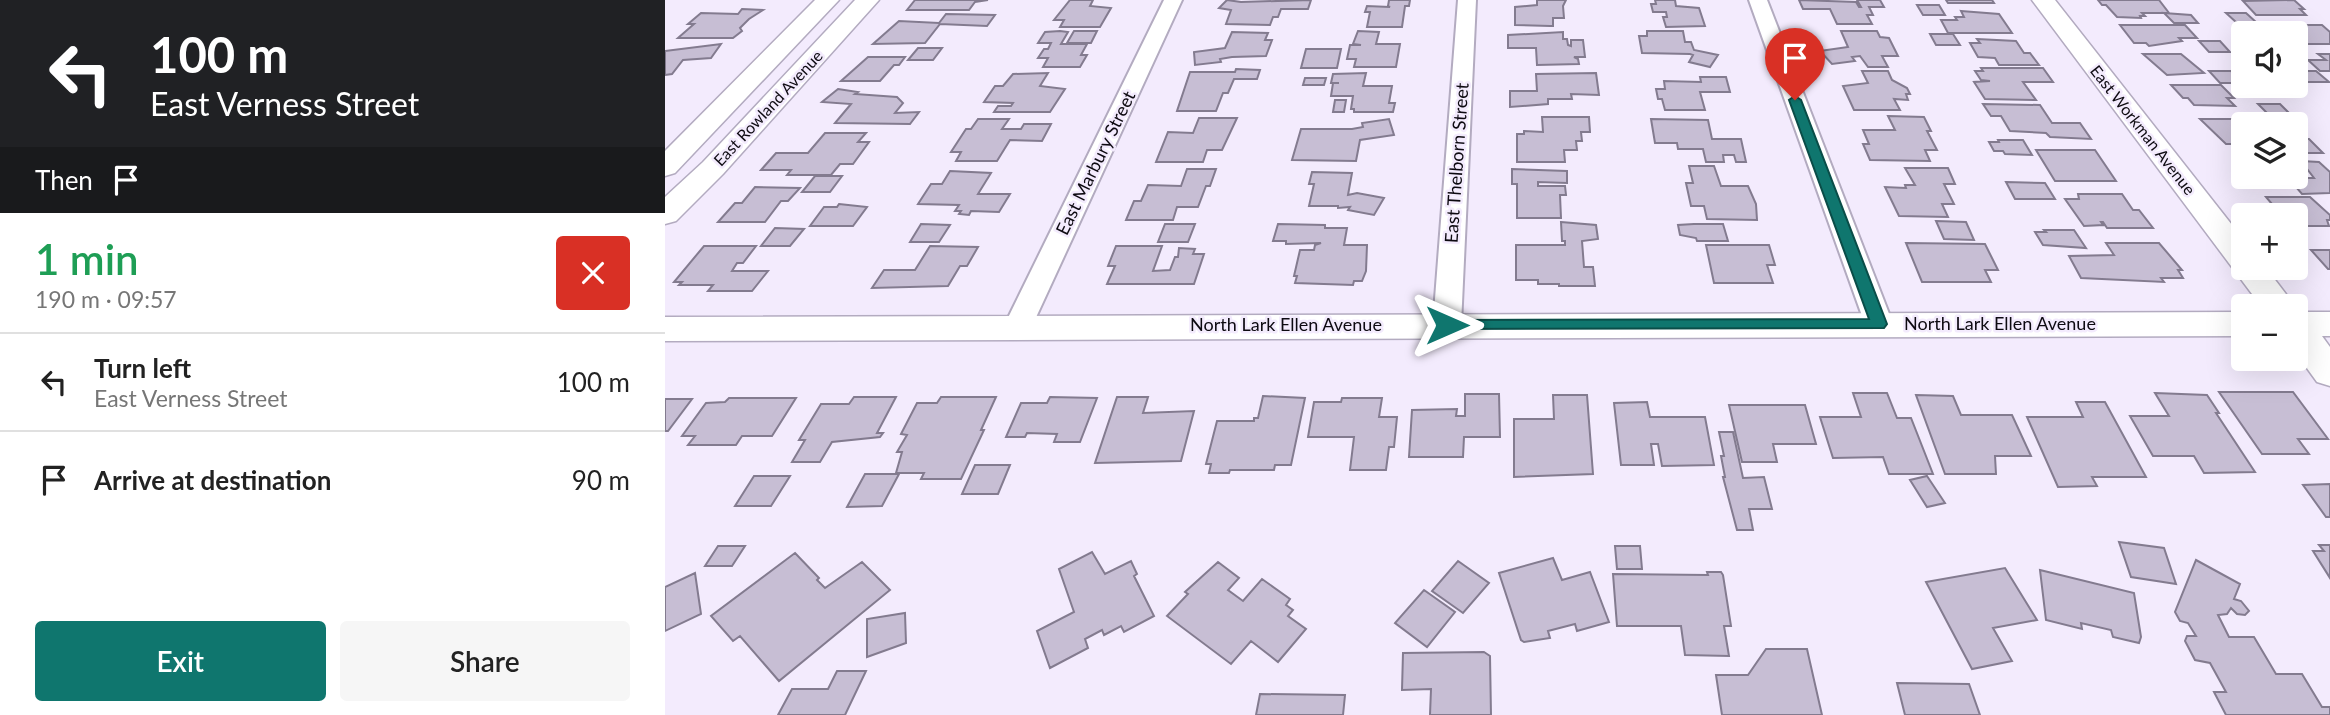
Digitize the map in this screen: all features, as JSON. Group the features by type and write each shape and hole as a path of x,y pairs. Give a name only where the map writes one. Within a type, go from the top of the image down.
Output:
{"street":[{"name":"East Rowland Avenue","path":"665,167 828,0"},
{"name":"East Rowland Avenue","path":"665,214 712,168 868,0"},
{"name":"East Marbury Street","path":"1018,326 1173,0"},
{"name":"East Thelborn Street","path":"1447,325 1467,0"},
{"path":"1758,0 1879,324"},
{"name":"East Workman Avenue","path":"2043,0 2231,244"},
{"path":"2258,280 2270,294"},
{"name":"North Lark Ellen Avenue","path":"665,329 2231,324"},
{"path":"2308,325 2330,324"},
{"path":"2308,342 2330,372"}],"building":[{"path":"915,0 988,0 975,2 969,10 907,10"},
{"path":"1070,0 1093,0 1090,6 1111,8 1100,27 1060,27 1064,20 1054,20"},
{"path":"1227,0 1311,0 1308,9 1281,9 1270,25 1226,24 1231,10 1219,8"},
{"path":"1389,0 1410,0 1409,6 1405,6 1402,27 1367,27 1370,12 1365,12 1367,6 1390,7"},
{"path":"1537,0 1566,0 1563,6 1564,18 1553,18 1553,26 1515,25 1515,7 1537,5"},
{"path":"1655,0 1675,0 1676,6 1699,8 1705,26 1666,27 1663,17 1667,17 1666,12 1653,12 1651,4 1656,4"},
{"path":"1799,0 1856,2 1861,7 1857,0 1880,0 1884,7 1869,7 1873,15 1867,15 1872,24 1837,24 1830,9 1803,9"},
{"path":"1946,0 1992,0 1994,3 1948,3"},
{"path":"2098,0 2159,0 2169,13 2142,13 2145,16 2140,16 2141,18 2117,17"},
{"path":"2294,0 2304,9 2300,9 2306,15 2256,15 2243,1"},
{"path":"1917,5 1939,5 1945,15 1923,15"},
{"path":"742,9 763,10 749,19 740,28 742,31 733,38 678,38 694,24 688,24 701,13 738,14"},
{"path":"1961,11 1999,14 2012,33 1948,33 1941,20 1964,17"},
{"path":"2164,13 2191,15 2198,23 2174,23"},
{"path":"2226,13 2246,13 2255,21 2235,21"},
{"path":"946,14 995,15 987,26 940,24 925,43 873,44 899,21 939,23"},
{"path":"2120,25 2185,25 2197,38 2179,38 2182,41 2149,46 2146,43 2134,43"},
{"path":"2308,25 2322,25 2330,32 2330,44 2308,44"},
{"path":"1074,31 1097,31 1091,43 1067,43"},
{"path":"1358,31 1379,32 1376,44 1400,44 1396,67 1354,67 1356,59 1347,59 1350,45 1361,45 1353,44"},
{"path":"1647,31 1683,31 1685,42 1691,42 1694,50 1718,55 1710,67 1689,62 1693,55 1690,54 1642,53 1639,36 1647,36"},
{"path":"1841,31 1877,31 1880,37 1889,38 1898,56 1882,56 1888,67 1868,67 1860,56 1852,57 1855,61 1832,64 1820,51 1848,47"},
{"path":"1045,32 1068,32 1061,44 1087,44 1081,55 1087,55 1080,67 1043,67 1048,58 1038,58 1051,43 1038,43"},
{"path":"1232,32 1268,33 1265,40 1272,40 1266,56 1232,57 1220,59 1221,62 1195,65 1194,52 1225,48"},
{"path":"1563,32 1563,39 1567,39 1568,45 1571,46 1571,40 1583,40 1585,57 1574,57 1579,64 1537,65 1536,48 1508,48 1508,35"},
{"path":"1930,34 1953,34 1960,45 1936,45"},
{"path":"1977,39 2016,41 2024,53 2030,53 2039,65 1999,65 1995,58 1978,57 1970,43 1980,43"},
{"path":"2199,41 2220,41 2230,52 2209,52"},
{"path":"721,44 711,58 683,60 672,74 665,75 665,51"},
{"path":"918,48 942,48 933,60 908,60"},
{"path":"1306,49 1341,49 1337,68 1301,68"},
{"path":"2143,54 2181,54 2204,73 2167,75"},
{"path":"2318,54 2330,54 2330,71 2320,71 2308,60 2326,60"},
{"path":"868,57 905,57 880,81 841,81"},
{"path":"1981,68 2043,68 2053,82 2023,82 2036,100 1985,99 1974,82 1990,81 1981,80 1975,71 1983,71"},
{"path":"1236,69 1260,70 1257,79 1234,79 1228,93 1223,93 1216,111 1177,111 1190,72 1235,72"},
{"path":"1862,71 1888,71 1892,80 1907,88 1910,94 1906,94 1908,100 1894,99 1900,110 1854,110 1843,86 1868,83"},
{"path":"2209,71 2231,71 2231,83 2220,83"},
{"path":"2308,71 2316,71 2329,82 2308,82"},
{"path":"1048,73 1040,86 1065,89 1050,112 994,112 998,106 1011,106 1013,103 984,102 995,86 1003,86 1013,74"},
{"path":"1366,73 1363,86 1392,86 1389,103 1395,103 1393,112 1354,112 1354,109 1351,109 1353,96 1331,96 1333,74"},
{"path":"1596,73 1599,95 1571,94 1572,99 1548,99 1548,104 1510,107 1510,91 1537,91 1536,74"},
{"path":"1700,77 1726,77 1730,92 1700,92 1705,110 1665,110 1662,99 1658,99 1656,89 1665,89 1664,81 1701,82"},
{"path":"1305,78 1326,78 1324,85 1303,85"},
{"path":"2171,85 2221,85 2231,95 2231,98 2227,98 2235,106 2194,105 2188,98 2183,98"},
{"path":"838,89 858,92 855,94 897,97 903,103 895,113 919,112 910,124 835,123 851,104 822,102"},
{"path":"1335,100 1346,100 1344,112 1333,112"},
{"path":"1983,104 2040,105 2052,123 2080,123 2091,139 2010,131 2001,116 1991,116"},
{"path":"2258,104 2280,104 2288,112 2266,112"},
{"path":"1888,116 1924,117 1931,131 1927,131 1937,150 1925,150 1930,161 1870,160 1863,144 1869,144 1863,130 1895,130"},
{"path":"1542,117 1589,117 1590,132 1581,132 1582,141 1576,141 1577,150 1564,150 1565,162 1517,162 1517,134 1524,134 1524,131 1543,132"},
{"path":"1199,118 1237,118 1222,150 1207,150 1203,162 1156,162 1168,132 1193,133"},
{"path":"978,119 1009,119 1002,129 1021,129 1024,124 1051,124 1042,141 1010,140 997,161 956,161 961,152 951,152 966,129 971,129"},
{"path":"1389,119 1394,135 1360,140 1356,161 1292,160 1301,129 1352,129 1363,127 1362,123"},
{"path":"1651,119 1708,120 1712,139 1741,139 1746,162 1736,162 1734,155 1723,155 1724,162 1706,162 1703,149 1678,149 1677,143 1655,143"},
{"path":"2200,119 2231,119 2231,144 2226,144"},
{"path":"825,133 866,133 858,142 869,142 853,164 840,164 831,175 787,175 791,170 761,170 776,153 808,153"},
{"path":"2308,139 2309,139 2323,153 2308,153"},
{"path":"1998,140 2023,140 2032,155 1994,151 1989,142 1999,142"},
{"path":"2036,150 2095,150 2116,181 2055,181"},
{"path":"2308,161 2319,162 2330,172 2330,193 2302,194 2298,189 2308,189 2308,178 2314,178 2308,170"},
{"path":"1689,166 1714,166 1721,186 1748,186 1756,204 1757,220 1707,219 1704,206 1691,206 1686,183 1693,183"},
{"path":"1905,168 1948,168 1955,184 1944,184 1954,204 1942,204 1948,217 1899,216 1885,187 1906,188 1905,185 1915,185"},
{"path":"1187,169 1216,169 1198,207 1177,207 1173,220 1126,220 1134,201 1141,201 1148,185 1181,186"},
{"path":"1512,169 1567,171 1567,183 1538,182 1538,186 1565,186 1566,195 1560,195 1561,218 1517,218 1517,184 1512,184"},
{"path":"950,171 991,173 978,194 1010,194 999,212 971,211 969,215 955,211 959,205 918,204 931,184 942,184"},
{"path":"1312,172 1352,173 1348,195 1357,193 1384,198 1374,215 1348,210 1350,207 1309,206 1314,184 1309,184"},
{"path":"815,176 842,176 830,192 802,192"},
{"path":"2006,182 2045,183 2055,199 2015,199"},
{"path":"755,187 800,188 788,201 781,201 765,222 718,222 735,203 742,203"},
{"path":"2078,194 2122,194 2133,210 2139,210 2153,228 2107,228 2103,222 2103,225 2084,226 2065,199 2079,199"},
{"path":"2266,197 2310,197 2330,215 2330,220 2327,220 2329,226 2308,226 2308,203 2271,203"},
{"path":"839,204 867,207 853,226 810,226 824,207 837,207"},
{"path":"1936,221 1966,222 1974,240 1944,239"},
{"path":"1561,222 1596,225 1598,239 1582,241 1584,267 1593,267 1595,286 1559,286 1538,284 1538,280 1516,280 1516,245 1565,245 1565,241 1562,241"},
{"path":"921,224 950,225 939,242 910,242"},
{"path":"1165,224 1195,224 1188,242 1158,242"},
{"path":"1278,224 1347,228 1344,245 1367,245 1366,271 1362,281 1354,281 1353,285 1295,283 1300,250 1314,250 1315,245 1321,243 1286,244 1286,241 1273,241"},
{"path":"1723,224 1728,241 1697,241 1696,238 1680,235 1678,225"},
{"path":"775,228 804,229 790,246 761,246"},
{"path":"2044,230 2074,230 2086,248 2043,245 2035,232 2046,232"},
{"path":"1906,243 1985,244 1998,270 1985,270 1991,282 1922,282"},
{"path":"2106,243 2159,243 2182,270 2178,270 2183,278 2161,278 2164,282 2081,278 2069,256 2114,255"},
{"path":"1706,245 1769,245 1775,265 1767,265 1773,283 1714,283"},
{"path":"704,246 756,246 743,263 737,263 732,271 768,271 752,291 708,291 713,285 679,285 682,282 674,282"},
{"path":"930,246 978,247 967,266 960,266 948,286 872,288 884,270 915,270"},
{"path":"1116,246 1162,246 1153,271 1170,270 1175,257 1178,257 1179,248 1195,249 1193,254 1204,254 1194,284 1107,284 1115,266 1108,266"},
{"path":"2311,250 2330,250 2330,269 2328,269"},
{"path":"2219,392 2293,392 2328,439 2298,439 2309,454 2262,454"},
{"path":"1853,393 1887,393 1897,418 1911,418 1933,474 1889,474 1883,457 1833,458 1820,417 1861,417"},
{"path":"2155,393 2207,395 2255,472 2204,473 2194,456 2153,456 2130,416 2169,416"},
{"path":"1465,394 1499,394 1500,437 1464,437 1463,457 1409,457 1412,410 1457,409 1456,416 1465,416"},
{"path":"1553,395 1587,395 1593,474 1514,477 1514,419 1554,419"},
{"path":"1916,395 1953,396 1961,415 2012,415 2031,456 1995,456 1996,474 1945,474"},
{"path":"1263,396 1305,398 1291,465 1275,465 1274,470 1209,473 1211,464 1206,464 1217,421 1254,421 1254,418 1258,418"},
{"path":"854,397 896,397 877,433 883,433 880,437 832,442 820,462 792,462 805,440 799,440 821,404 849,404"},
{"path":"941,397 996,397 961,479 921,479 924,473 896,473 902,452 897,452 907,435 901,434 917,403 937,403"},
{"path":"1050,397 1097,398 1080,442 1054,442 1057,434 1027,433 1025,437 1006,437 1021,403 1047,403"},
{"path":"1117,397 1148,397 1143,413 1194,411 1181,461 1095,463"},
{"path":"729,398 796,398 772,436 742,436 736,445 688,445 695,436 682,436 706,403 725,402"},
{"path":"1342,398 1382,398 1379,417 1397,417 1394,447 1389,447 1386,470 1350,470 1354,437 1308,437 1314,402 1341,402"},
{"path":"665,399 692,399 668,431 665,431"},
{"path":"1647,402 1650,417 1705,417 1714,465 1662,466 1658,444 1651,444 1654,465 1621,465 1614,403"},
{"path":"2076,402 2105,402 2146,477 2092,477 2097,486 2058,487 2027,417 2083,417"},
{"path":"1729,405 1805,405 1816,444 1773,444 1777,462 1742,462"},
{"path":"1719,432 1733,432 1743,478 1764,477 1772,509 1749,509 1753,530 1737,530 1723,477 1721,456 1724,456"},
{"path":"975,465 1010,465 998,494 962,494"},
{"path":"865,474 899,474 882,506 847,507"},
{"path":"754,476 790,476 771,506 735,506"},
{"path":"1927,476 1945,503 1927,507 1910,480"},
{"path":"2330,484 2330,517 2326,517 2303,485"},
{"path":"2119,542 2164,548 2176,584 2131,577"},
{"path":"2319,545 2330,545 2330,578 2313,551 2324,551"},
{"path":"718,546 745,546 732,566 705,566"},
{"path":"1615,546 1640,546 1642,569 1617,569"},
{"path":"1092,552 1105,574 1131,561 1137,574 1134,576 1154,616 1124,632 1121,626 1104,635 1102,630 1085,639 1088,648 1050,668 1037,631 1074,612 1059,569"},
{"path":"795,553 825,588 862,562 890,590 779,681 740,636 733,641 711,616"},
{"path":"1553,558 1562,580 1590,572 1609,622 1577,631 1575,624 1548,631 1550,638 1524,642 1521,640 1499,573"},
{"path":"2196,560 2240,584 2234,599 2241,601 2249,611 2245,615 2237,614 2231,608 2227,614 2218,615 2229,637 2254,637 2276,674 2302,674 2322,707 2330,707 2330,715 2226,715 2214,692 2226,692 2210,663 2195,660 2185,641 2187,636 2196,636 2188,623 2180,621 2175,612"},
{"path":"1458,561 1489,583 1463,613 1432,591"},
{"path":"1218,562 1239,578 1228,590 1243,601 1262,579 1290,599 1286,605 1293,610 1288,616 1306,629 1278,662 1251,641 1231,664 1167,616 1188,594 1185,592"},
{"path":"2005,568 2037,620 1993,628 2012,661 1972,669 1926,582"},
{"path":"2040,570 2134,593 2141,637 2139,643 2113,637 2111,630 2081,623 2082,629 2046,620"},
{"path":"1707,572 1721,572 1723,575 1731,626 1724,626 1729,656 1685,655 1681,626 1617,626 1613,574 1708,575"},
{"path":"695,573 701,614 665,631 665,587"},
{"path":"1424,590 1455,612 1427,647 1395,623"},
{"path":"905,613 906,643 867,657 867,619"},
{"path":"1766,649 1807,649 1822,715 1722,715 1716,675 1748,675"},
{"path":"1484,652 1490,656 1491,715 1430,715 1431,689 1402,690 1403,653"},
{"path":"837,671 866,671 845,715 778,715 792,689 828,689"},
{"path":"1897,683 1969,684 1980,715 1905,715"},
{"path":"1260,694 1345,695 1343,715 1256,715"}],"route":[{"path":"1447,325 1879,324 1795,100"}]}
